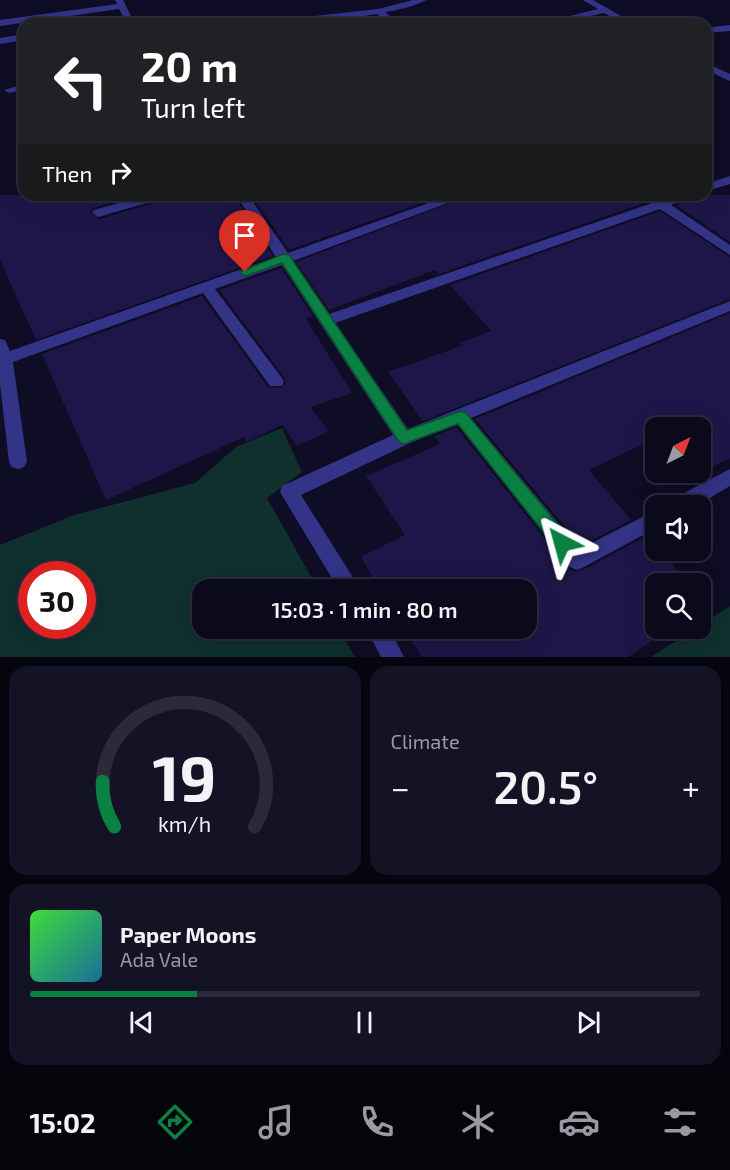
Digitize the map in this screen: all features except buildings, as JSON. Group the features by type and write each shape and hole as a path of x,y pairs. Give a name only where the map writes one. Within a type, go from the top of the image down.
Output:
{"street":[{"path":"320,18 378,11 422,0"},
{"path":"590,2 613,0"},
{"path":"590,2 620,18"},
{"path":"30,18 121,3 128,18"},
{"path":"568,18 605,10"},
{"path":"378,11 388,18"},
{"path":"0,23 18,20"},
{"path":"712,30 730,28"},
{"path":"0,41 18,38"},
{"path":"712,69 730,78"},
{"path":"9,90 18,88"},
{"path":"712,187 730,180"},
{"path":"98,213 139,201"},
{"path":"246,201 404,438"},
{"path":"18,462 2,354 205,286 446,201"},
{"path":"657,201 730,251"},
{"path":"326,321 670,201"},
{"path":"205,286 276,382"},
{"path":"344,579 289,492 404,438 461,417 730,306"},
{"path":"461,417 577,561 645,524"},
{"path":"698,495 730,477"},
{"path":"382,639 393,657"}],"green space":[{"path":"282,428 302,472 267,498 312,579 192,579 192,639 345,639 355,657 0,657 0,545 74,515 195,483 236,447"},
{"path":"730,606 730,657 651,657 679,639 711,639 711,618"}],"route":[{"path":"245,272 284,258 404,438 461,417 562,543"}]}
